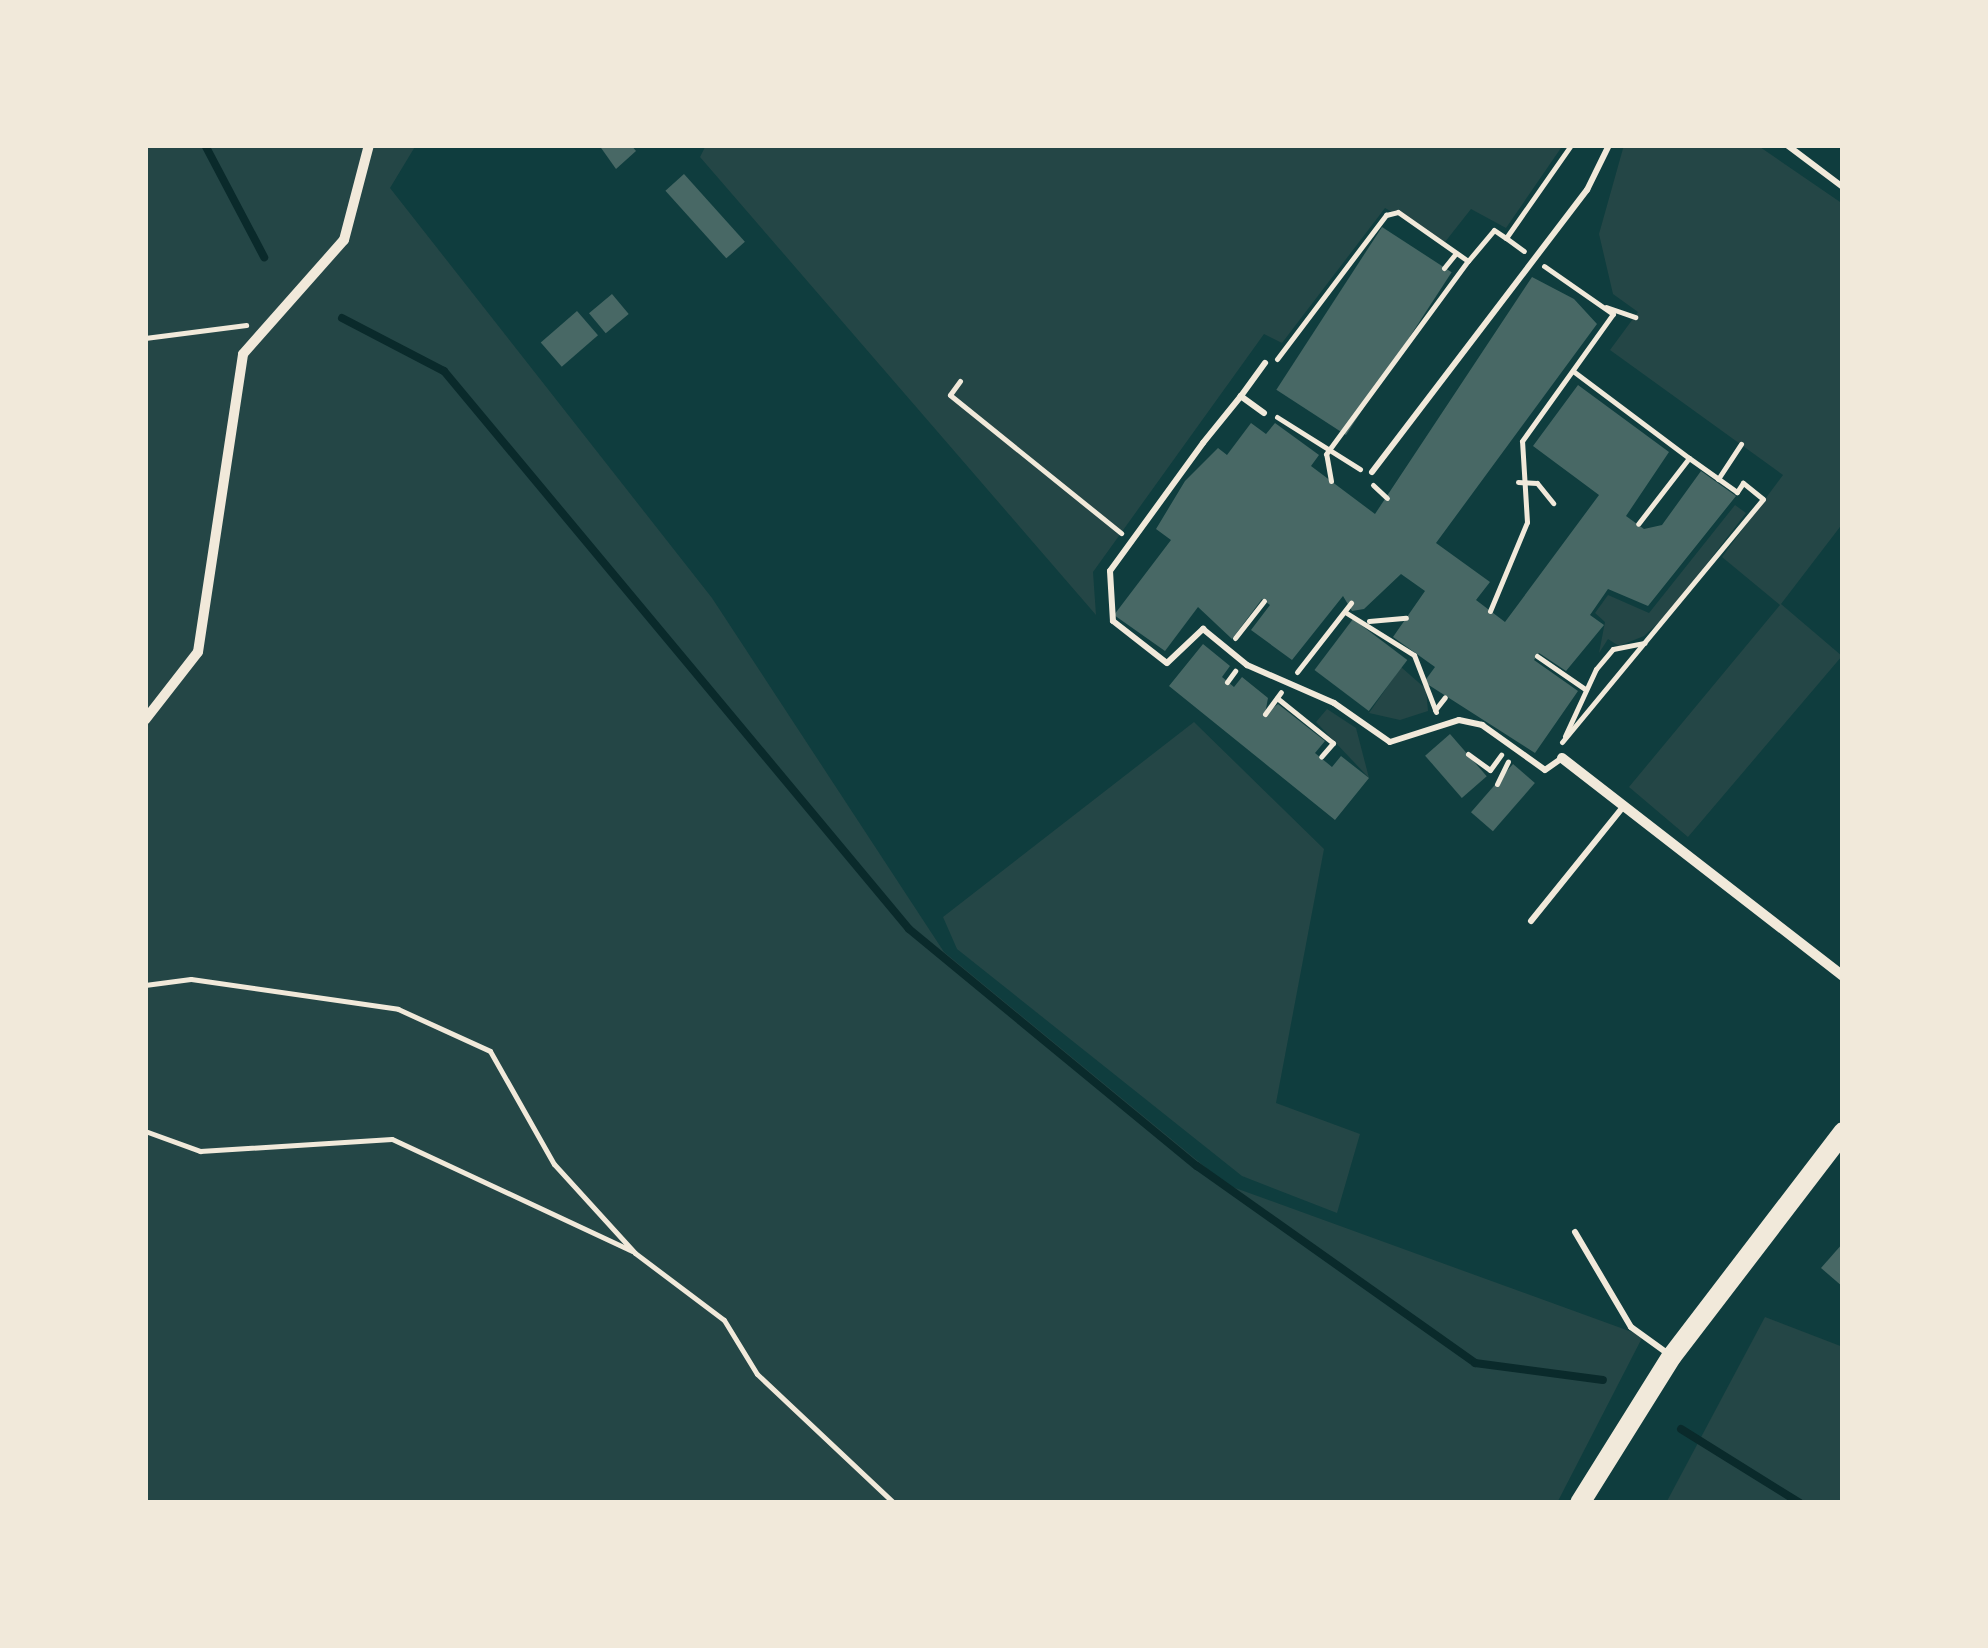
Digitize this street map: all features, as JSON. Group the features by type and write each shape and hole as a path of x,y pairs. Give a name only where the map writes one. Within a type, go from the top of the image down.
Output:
{"highway":[{"path":"1580,1503 1672,1356 1843,1132"}],"street":[{"path":"145,720 198,652 243,354 344,240 368,145"},
{"path":"1562,758 1843,976"}],"lane":[{"path":"1372,472 1534,259 1609,145"},
{"path":"1787,145 1843,188"},
{"path":"1264,363 1131,542 1104,590 1112,621 1167,663 1203,629 1227,648 1390,742 1438,720 1482,725 1540,767 1562,758"},
{"path":"1242,396 1264,413"},
{"path":"1531,921 1624,806"},
{"path":"1575,1232 1631,1327 1672,1356"}],"path":[{"path":"1506,238 1570,145"},
{"path":"1264,363 1390,213 1468,261"},
{"path":"1330,481 1326,454 1494,230 1613,314 1522,440 1518,482 1527,522 1490,611"},
{"path":"1444,268 1456,253"},
{"path":"1602,307 1635,316"},
{"path":"145,338 272,322"},
{"path":"1540,767 1763,499 1718,479 1573,371"},
{"path":"960,381 950,394 1131,542"},
{"path":"1264,413 1326,454 1372,472"},
{"path":"1718,479 1741,444"},
{"path":"1638,524 1689,458"},
{"path":"1518,482 1537,483 1553,503"},
{"path":"1227,648 1264,601"},
{"path":"1265,714 1351,603"},
{"path":"1344,612 1414,654 1438,720"},
{"path":"1371,626 1406,618"},
{"path":"1571,729 1585,688 1614,649 1644,643"},
{"path":"1537,656 1585,688"},
{"path":"1277,698 1332,743 1321,757"},
{"path":"1435,710 1445,698"},
{"path":"1558,721 1571,729"},
{"path":"1468,754 1490,770 1512,748"},
{"path":"1497,784 1512,748"},
{"path":"145,985 192,980 398,1009 490,1050 554,1164 635,1252 724,1320 757,1374 894,1503"},
{"path":"145,1131 200,1151 392,1139 635,1252"}],"shaded area":[{"path":"145,145 416,145 390,188 712,598 944,952 1227,1185 1643,1336 1557,1503 145,1503"},
{"path":"706,145 1563,145 1506,228 1471,209 1445,242 1385,208 1282,343 1264,334 1093,572 1096,615 700,157"},
{"path":"1624,145 1757,145 1843,204 1843,523 1781,604 1842,656 1688,837 1629,787 1780,605 1722,557 1783,475 1610,350 1638,312 1613,294 1599,234"},
{"path":"1735,505 1746,513 1668,614 1644,636 1619,646 1608,639 1599,653 1605,622 1595,613 1608,595 1649,613"},
{"path":"1401,667 1426,689 1428,711 1400,720 1369,713"},
{"path":"1327,709 1356,728 1369,778 1316,722"},
{"path":"1194,722 1324,849 1276,1103 1360,1134 1337,1213 1242,1176 957,949 943,917"},
{"path":"1765,1317 1843,1347 1843,1503 1666,1503"}],"building":[{"path":"599,145 631,145 636,151 616,169"},
{"path":"684,174 745,242 726,258 665,191"},
{"path":"1382,227 1452,272 1346,435 1276,390"},
{"path":"1532,277 1574,299 1597,324 1436,543 1490,582 1476,600 1505,622 1599,495 1533,446 1578,385 1669,452 1626,516 1644,529 1662,525 1701,471 1736,496 1648,606 1608,589 1590,615 1604,625 1566,671 1539,653 1534,660 1578,691 1535,753 1424,682 1435,667 1393,637 1425,591 1401,574 1364,609 1352,611 1343,596 1292,660 1251,630 1270,605 1262,599 1232,639 1198,607 1165,651 1114,615 1171,540 1156,529 1185,481 1218,448 1227,455 1251,423 1266,434 1275,423 1319,455 1311,466 1375,514"},
{"path":"612,294 629,314 606,333 589,313"},
{"path":"577,311 598,335 562,367 541,342"},
{"path":"1353,619 1407,660 1369,711 1314,670"},
{"path":"1203,644 1230,666 1222,677 1234,687 1242,677 1268,698 1265,714 1278,704 1325,741 1315,753 1332,767 1341,756 1369,778 1335,820 1169,686"},
{"path":"1450,734 1487,776 1462,798 1425,756"},
{"path":"1513,764 1535,783 1493,831 1471,812"},
{"path":"1843,1243 1843,1287 1821,1268"}],"waterway":[{"path":"205,145 264,257"},
{"path":"342,318 444,371 909,929 1197,1166 1475,1363 1603,1380"},
{"path":"1681,1429 1800,1503"}]}
